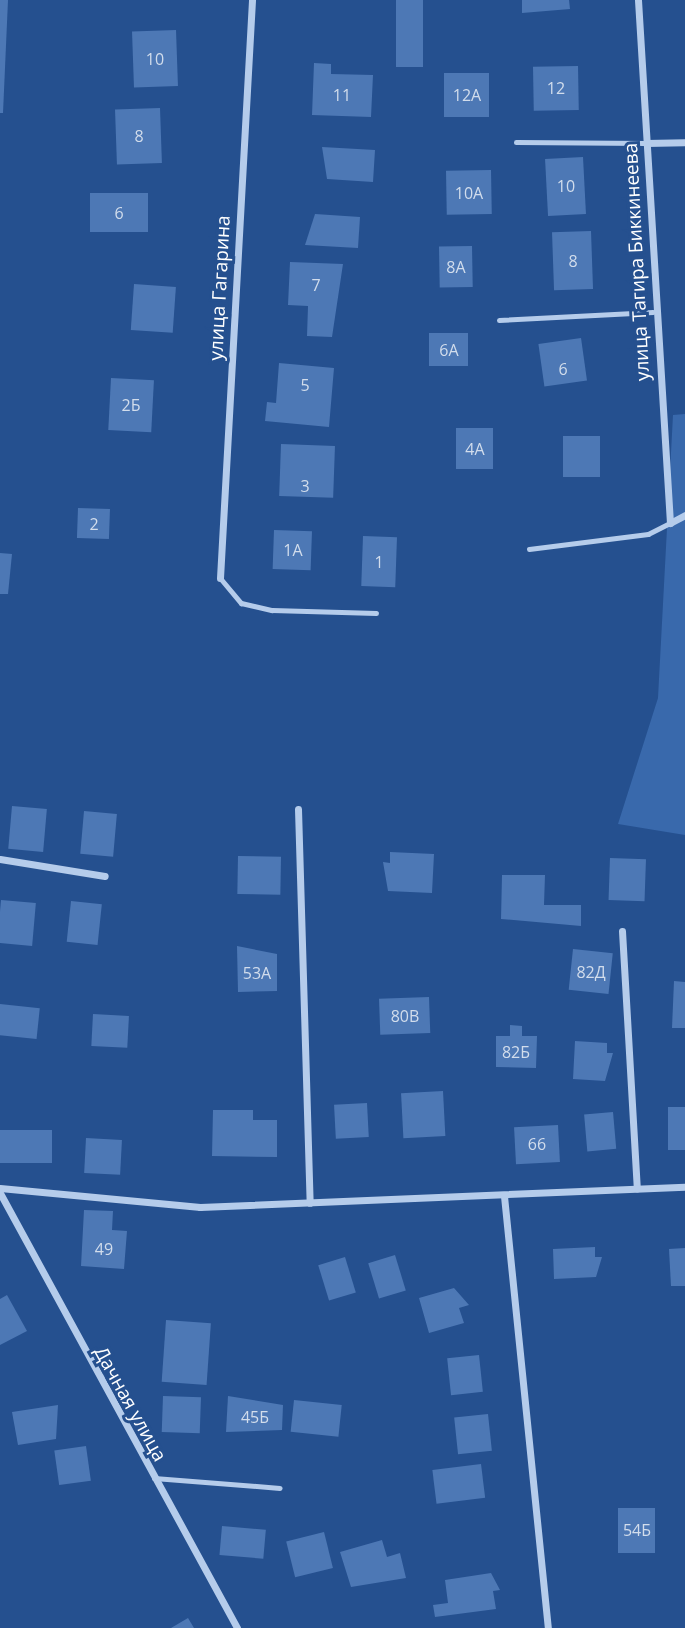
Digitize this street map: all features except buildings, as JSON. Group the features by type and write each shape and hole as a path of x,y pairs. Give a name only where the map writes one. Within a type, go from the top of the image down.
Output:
{"street":[{"name":"улица Гагарина","path":"220,578 252,0"},
{"name":"улица Тагира Биккинеева","path":"638,0 653,312 670,523"},
{"path":"646,142 685,142"},
{"path":"670,523 685,515"},
{"path":"298,809 310,1203"},
{"path":"0,859 106,876"},
{"path":"622,931 637,1189"},
{"path":"0,1188 160,1205 310,1203 685,1187"},
{"name":"Дачная улица","path":"0,1193 237,1628"},
{"path":"504,1196 548,1628"}],"lane":[{"path":"516,142 646,142"},
{"path":"499,320 653,312"},
{"path":"529,549 648,534 670,523"},
{"path":"220,578 241,603 272,610 376,613"},
{"path":"154,1478 279,1488"}],"shaded area":[{"path":"685,414 685,835 618,824 658,698 673,415"}]}
